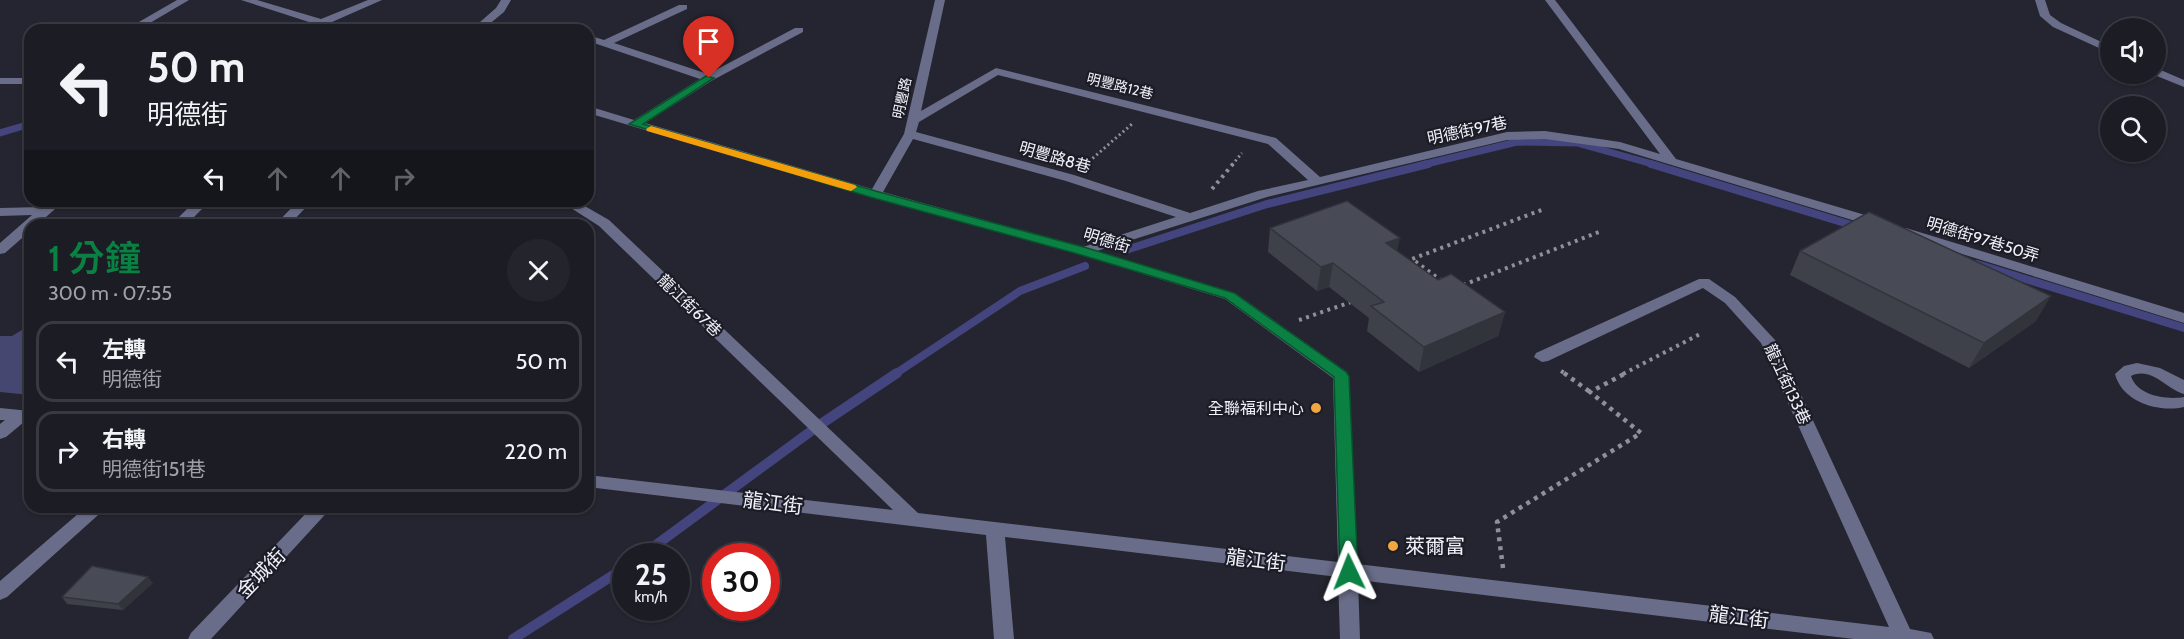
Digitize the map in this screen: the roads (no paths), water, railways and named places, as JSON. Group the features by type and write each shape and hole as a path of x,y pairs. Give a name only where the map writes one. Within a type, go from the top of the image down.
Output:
{"street":[{"path":"141,24 184,0"},
{"path":"246,0 326,24"},
{"path":"323,23 377,0"},
{"path":"483,24 500,10 506,0"},
{"name":"明豐路","path":"874,194 911,128 940,0"},
{"path":"1550,0 1670,159"},
{"path":"2040,0 2045,16 2057,25 2100,45"},
{"path":"606,44 683,7"},
{"path":"635,124 709,78 799,30"},
{"path":"594,40 709,78"},
{"name":"明豐路12巷","path":"911,128 996,71 1272,141 1317,181"},
{"path":"2166,76 2184,84"},
{"path":"0,81 24,81"},
{"name":"明德街","path":"594,111 874,194 1083,251 1230,296 1341,376 1350,639"},
{"name":"明豐路8巷","path":"911,128 1189,217"},
{"name":"明德街97巷","path":"1083,251 1263,194 1507,136 1545,135 1577,138 1670,159"},
{"name":"明德街97巷50弄","path":"1670,159 2184,318"},
{"path":"37,219 50,207"},
{"path":"184,219 197,207"},
{"path":"288,219 299,207"},
{"name":"龍江街67巷","path":"577,207 604,223 912,519"},
{"path":"0,212 46,211"},
{"path":"0,250 24,230"},
{"name":"龍江街133巷","path":"1542,357 1704,282 1730,300 1768,341 1911,638"},
{"path":"2184,389 2174,380 2153,372 2133,369 2123,374 2126,384 2140,395 2161,403 2184,402"},
{"path":"0,414 24,417"},
{"path":"0,433 24,418"},
{"name":"龍江街","path":"594,482 1911,638"},
{"path":"0,592 91,513"},
{"name":"金城街","path":"198,639 317,513"},
{"path":"994,529 1004,639"}],"waterway":[{"path":"0,133 24,126"},
{"path":"1422,165 1517,142 1577,143 1656,165"},
{"path":"1126,250 1267,204 1428,164"},
{"path":"1651,164 1858,227"},
{"path":"1977,264 2184,328"},
{"path":"895,374 1020,291 1085,266"},
{"path":"659,543 818,426 897,373"},
{"path":"513,639 612,576"}],"place":[{"name":"全聯福利中心","path":"1316,408"},
{"name":"萊爾富","path":"1393,546"}]}
